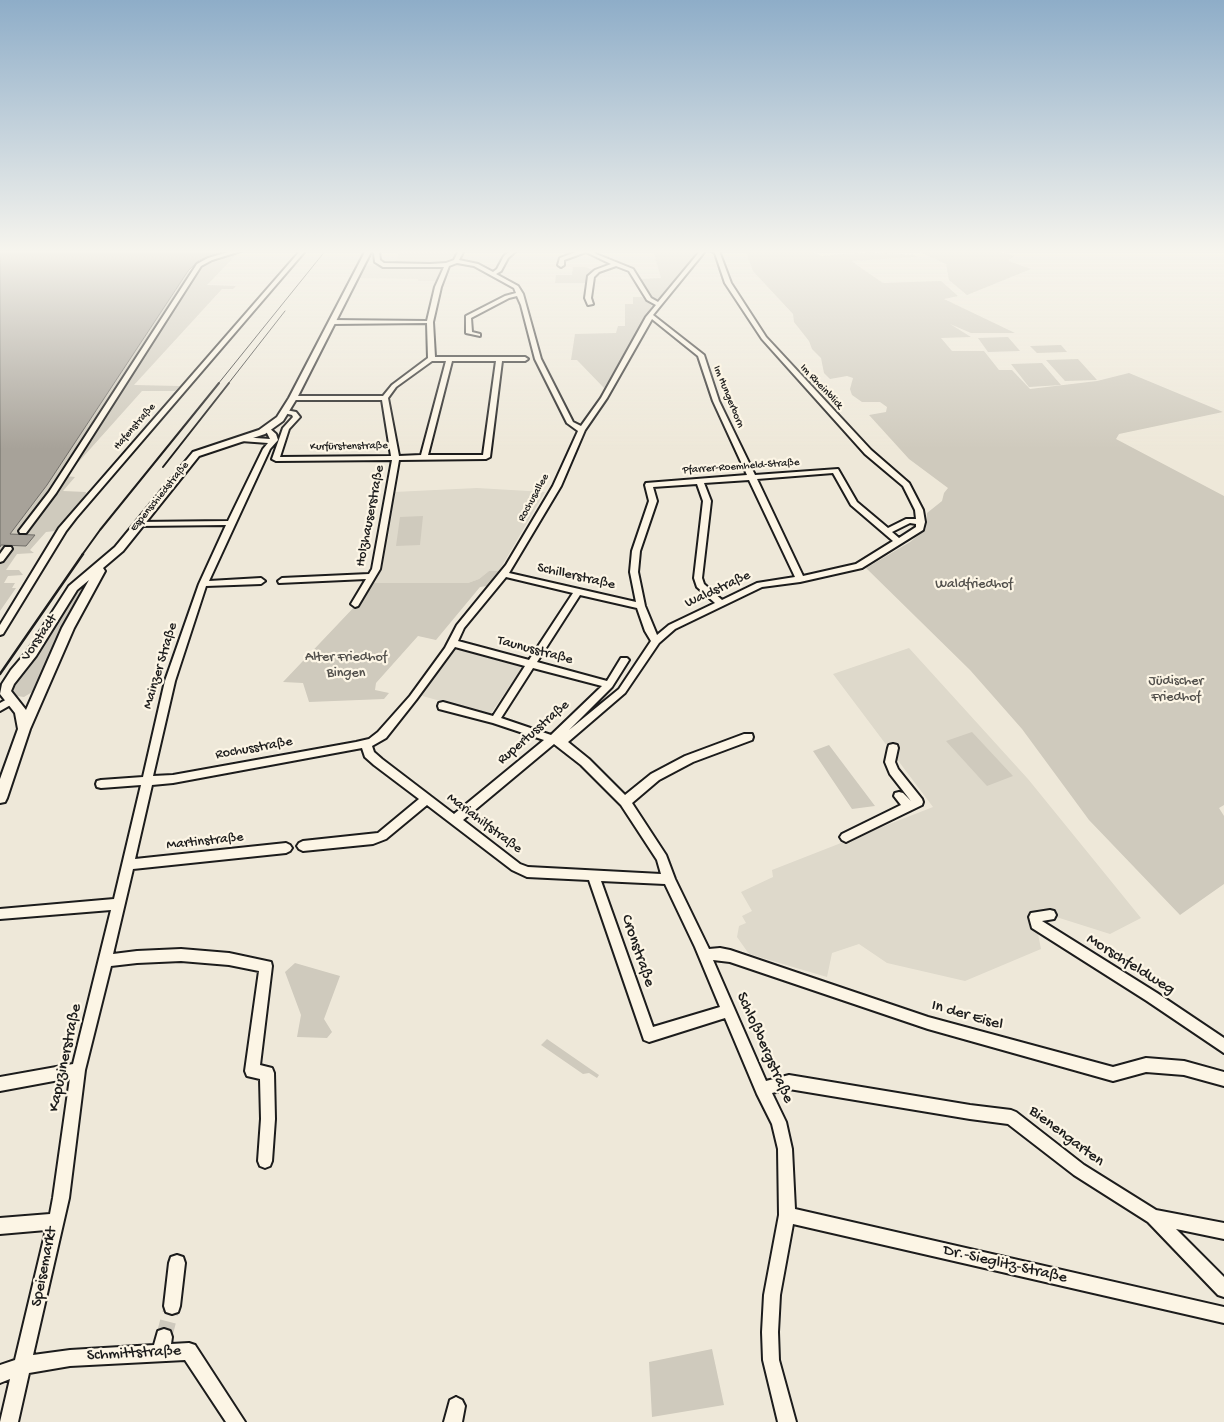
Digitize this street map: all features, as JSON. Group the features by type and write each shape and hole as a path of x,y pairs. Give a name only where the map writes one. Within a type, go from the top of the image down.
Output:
{"main road":[{"path":"265,430 276,423 286,412 335,316"},
{"name":"Espenschiedstraße","path":"119,549 196,454 265,430"},
{"name":"Vorstadt","path":"24,729 21,712 6,704 8,684 32,654 73,588 119,549"},
{"name":"Vorstadt","path":"0,798 24,729 68,628 90,586 109,559"},
{"path":"73,588 85,584 90,586"},
{"path":"6,704 33,698 42,689"}],"street":[{"path":"24,532 52,493 166,316"},
{"name":"Hafenstraße","path":"0,632 67,523 246,316"},
{"path":"431,316 431,360"},
{"path":"469,316 469,333 478,335"},
{"path":"526,316 538,359 570,423 582,430"},
{"name":"Im Rheinblick","path":"750,316 764,338 868,452 906,485 915,500 921,522"},
{"name":"Rochusallee","path":"366,743 378,739 387,730 453,643 460,627 504,574 557,486 582,430 604,398 649,317"},
{"name":"Im Hungerborn","path":"649,317 653,318 700,356 716,401 800,579"},
{"path":"332,322 425,322"},
{"name":"Kurfürstenstraße","path":"286,412 294,413 297,417 286,428 276,459 486,457 499,359"},
{"path":"396,458 388,424 385,398 394,386 431,360 525,359"},
{"path":"424,458 449,360"},
{"path":"293,398 385,398"},
{"name":"Mainzer Straße","path":"119,904 170,681 204,584 267,445 274,440 272,434 265,430"},
{"path":"241,439 267,445"},
{"name":"Holzhauserstraße","path":"356,604 373,576 378,562 396,458"},
{"name":"Pfarrer-Roemheld-Straße","path":"641,606 634,572 636,551 653,501 649,485 835,471 854,503 887,531"},
{"path":"700,482 706,501 698,578 700,585 720,603"},
{"path":"898,541 887,531 909,521 921,522"},
{"name":"Waldstraße","path":"557,740 622,691 656,641 672,627 760,585 800,579 859,566 920,528 921,522"},
{"path":"138,524 231,523"},
{"path":"0,559 8,549"},
{"name":"Schillerstraße","path":"504,574 577,593 641,606"},
{"path":"282,581 373,576"},
{"path":"204,584 261,582"},
{"path":"496,720 577,593"},
{"path":"641,606 650,631 656,641"},
{"name":"Taunusstraße","path":"453,643 609,685"},
{"name":"Rupertusstraße","path":"455,820 557,740 609,685 624,660"},
{"path":"443,706 496,720 557,740"},
{"path":"625,802 655,777 689,759 748,737"},
{"name":"Schloßbergstraße","path":"557,740 585,762 625,802 662,858 669,879 705,955 762,1089 779,1122 785,1149 787,1215 772,1296 770,1332 771,1360 787,1422"},
{"name":"Rochusstraße","path":"101,784 173,779 366,743"},
{"name":"Mariahilfstraße","path":"366,743 369,754 425,800 455,820 516,867 527,872 594,877 669,879"},
{"path":"846,837 918,802 894,771 890,762 893,748"},
{"path":"899,796 910,806"},
{"path":"303,846 373,839 382,836 425,800"},
{"name":"Martinstraße","path":"128,865 286,848"},
{"name":"Cronstraße","path":"594,877 648,1036 728,1011"},
{"path":"0,914 119,904"},
{"name":"Kapuzinerstraße","path":"56,1221 61,1198 78,1070 119,904"},
{"name":"Morschfeldweg","path":"1050,915 1035,916 1036,924 1152,997 1224,1046"},
{"name":"In der Eisel","path":"705,955 720,954 730,956 928,1023 1113,1074 1146,1065 1184,1068 1224,1079"},
{"path":"106,961 137,957 181,955 229,959 266,966 252,1071 267,1074 268,1118 265,1161"},
{"path":"0,1084 78,1070"},
{"name":"Bienengarten","path":"762,1089 790,1082 1011,1117 1079,1170 1153,1217 1224,1289"},
{"name":"Dr.-Sieglitz-Straße","path":"787,1215 1224,1315"},
{"path":"1153,1217 1224,1231"},
{"name":"Speisemarkt","path":"0,1226 56,1221 24,1365 9,1422"},
{"path":"172,1306 177,1263"},
{"name":"Schmittstraße","path":"0,1374 24,1365 162,1345 189,1351 236,1422"}],"shaded area":[{"path":"0,316 158,316 47,485 10,534 35,535 26,546 1,545 0,547"},
{"path":"477,488 545,492 499,571 489,571 479,579 468,583 372,583 382,568 394,492"},
{"path":"455,647 523,666 490,715 419,695"},
{"path":"909,648 1028,779 1141,918 1110,934 1050,915 1036,924 1041,949 965,981 887,963 859,944 832,953 827,977 749,954 737,937 739,926 746,923 742,916 752,911 741,892 773,877 772,870 933,807 833,674"}],"green space":[{"path":"158,316 197,316 134,385 180,386 175,391 142,391 66,476 75,477 63,491 86,492 85,496 55,531 46,532 30,550 34,553 17,554 6,570 19,570 23,575 8,576 4,583 15,583 12,588 16,588 0,611 0,547 47,485"},
{"path":"625,316 646,316 604,388 577,360 571,360 575,334 616,333 618,326 625,326"},
{"path":"793,316 980,316 1015,333 971,333 950,324 971,337 941,338 952,351 984,351 999,370 1012,370 1030,389 1097,381 1129,373 1223,412 1119,434 1116,439 1224,496 1224,805 1219,808 1224,816 1224,884 1180,915 1089,820 1022,729 970,670 866,568 910,542 926,529 927,513 942,501 944,493 948,488 909,459 869,415 886,412 887,407 880,402 862,402 852,395 850,389 853,378 847,376 830,379 824,373 821,358 812,349 809,341 794,322"},
{"path":"1008,337 1020,351 988,352 978,338"},
{"path":"1061,345 1067,352 1037,353 1030,346"},
{"path":"1078,359 1097,380 1065,381 1046,360"},
{"path":"1042,363 1061,385 1029,387 1011,364"},
{"path":"423,516 420,545 396,546 400,517"},
{"name":"Alter Friedhof Bingen","path":"489,571 499,571 487,586 480,587 436,640 418,636 376,683 375,690 389,693 384,699 309,702 303,683 283,682 357,604 372,583 468,583 479,579"},
{"path":"78,587 86,588 37,689 24,697 10,695 9,687"},
{"path":"972,732 1013,776 987,786 946,741"},
{"path":"829,745 875,806 852,809 813,751"},
{"path":"295,963 340,976 324,1019 332,1032 327,1038 297,1037 301,1015 285,972"},
{"path":"547,1039 599,1075 597,1078 589,1073 583,1074 541,1045"},
{"path":"712,1349 724,1405 652,1417 649,1362"}],"tunnel":[{"path":"164,1337 172,1306"}],"railway":[{"path":"218,384 273,316"},
{"path":"228,384 281,316"},
{"path":"82,555 219,383"},
{"path":"163,467 229,383"},
{"path":"0,674 83,554"}],"park label":[{"name":"Waldfriedhof","path":"974,585"},
{"name":"Jüdischer Friedhof","path":"1176,690"}]}
